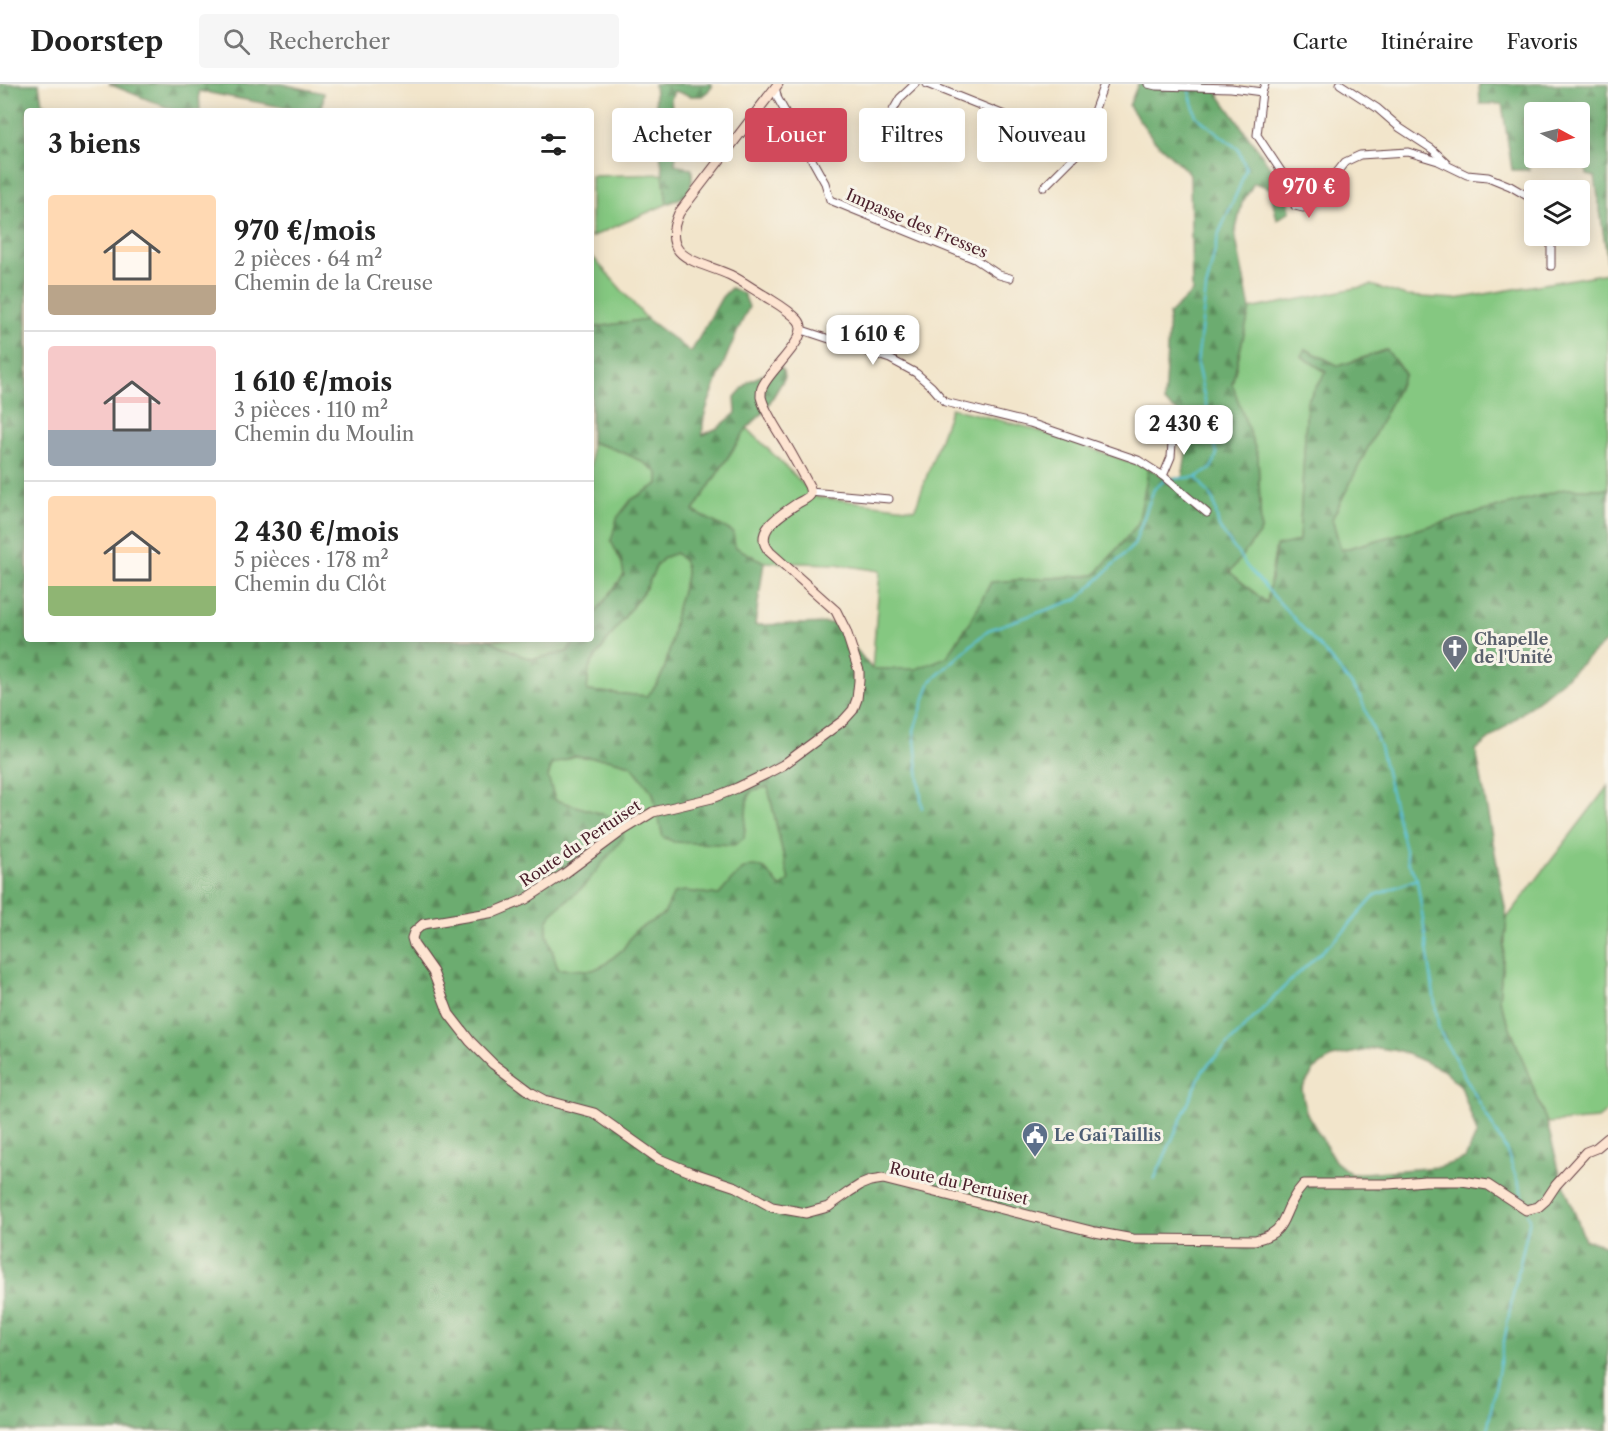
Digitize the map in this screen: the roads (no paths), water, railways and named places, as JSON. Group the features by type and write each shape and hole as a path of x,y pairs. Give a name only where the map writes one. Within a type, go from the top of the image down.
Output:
{"street":[{"path":"894,108 900,98 915,84"},
{"path":"927,84 987,108"},
{"path":"1044,187 1075,156 1104,84"},
{"path":"1148,84 1231,88 1262,92"},
{"path":"1265,84 1257,135 1289,183 1295,206 1303,208 1312,204 1345,162 1360,155 1408,152 1438,161 1467,175 1488,177 1524,194"},
{"path":"1340,84 1432,149 1452,168"},
{"path":"776,86 679,213 674,225 674,237 678,248 688,259 741,280 791,314 802,326 890,359 916,374 945,402 1030,423 1138,460 1165,478 1207,513"},
{"name":"Impasse des Fresses","path":"776,86 778,99 825,183 830,200 975,259 999,275 1010,278"},
{"path":"1551,246 1551,266"},
{"path":"802,326 796,342 767,377 761,390 761,396 775,425 809,486 810,492 888,499"},
{"path":"1165,478 1171,457 1173,429"},
{"name":"Route du Pertuiset","path":"810,492 805,500 781,514 770,525 765,531 764,546 836,611 846,630 859,671 857,699 853,710 835,728 783,765 712,798 653,812 622,831 526,899 495,912 423,924 414,932 412,938 414,945 433,972 449,1014 470,1041 493,1064 545,1100 594,1113 659,1159 736,1187 772,1207 806,1213 828,1207 860,1185 882,1179 1095,1232 1133,1239 1255,1240 1264,1238 1281,1227 1294,1197 1304,1184 1462,1181 1488,1185 1526,1210 1538,1207 1546,1200 1556,1185 1586,1152 1596,1148 1608,1138"}],"waterway":[{"path":"1189,91 1196,116 1238,149 1246,168 1219,233 1206,289 1197,364 1217,454 1211,469 1196,477 1213,499 1219,527 1248,568 1328,656 1359,694 1380,747 1408,862 1417,879 1439,1030 1507,1152 1526,1205"},
{"path":"1171,479 1197,477"},
{"path":"922,808 914,730 931,681 988,630 1078,599 1134,545 1154,489 1165,480"},
{"path":"1154,1180 1203,1070 1284,987 1344,931 1376,895 1417,879"},
{"path":"1487,1431 1530,1219 1528,1214"}],"place":[{"name":"Chapelle de l'Unité","path":"1455,671"},
{"name":"Le Gai Taillis","path":"1035,1158"}]}
